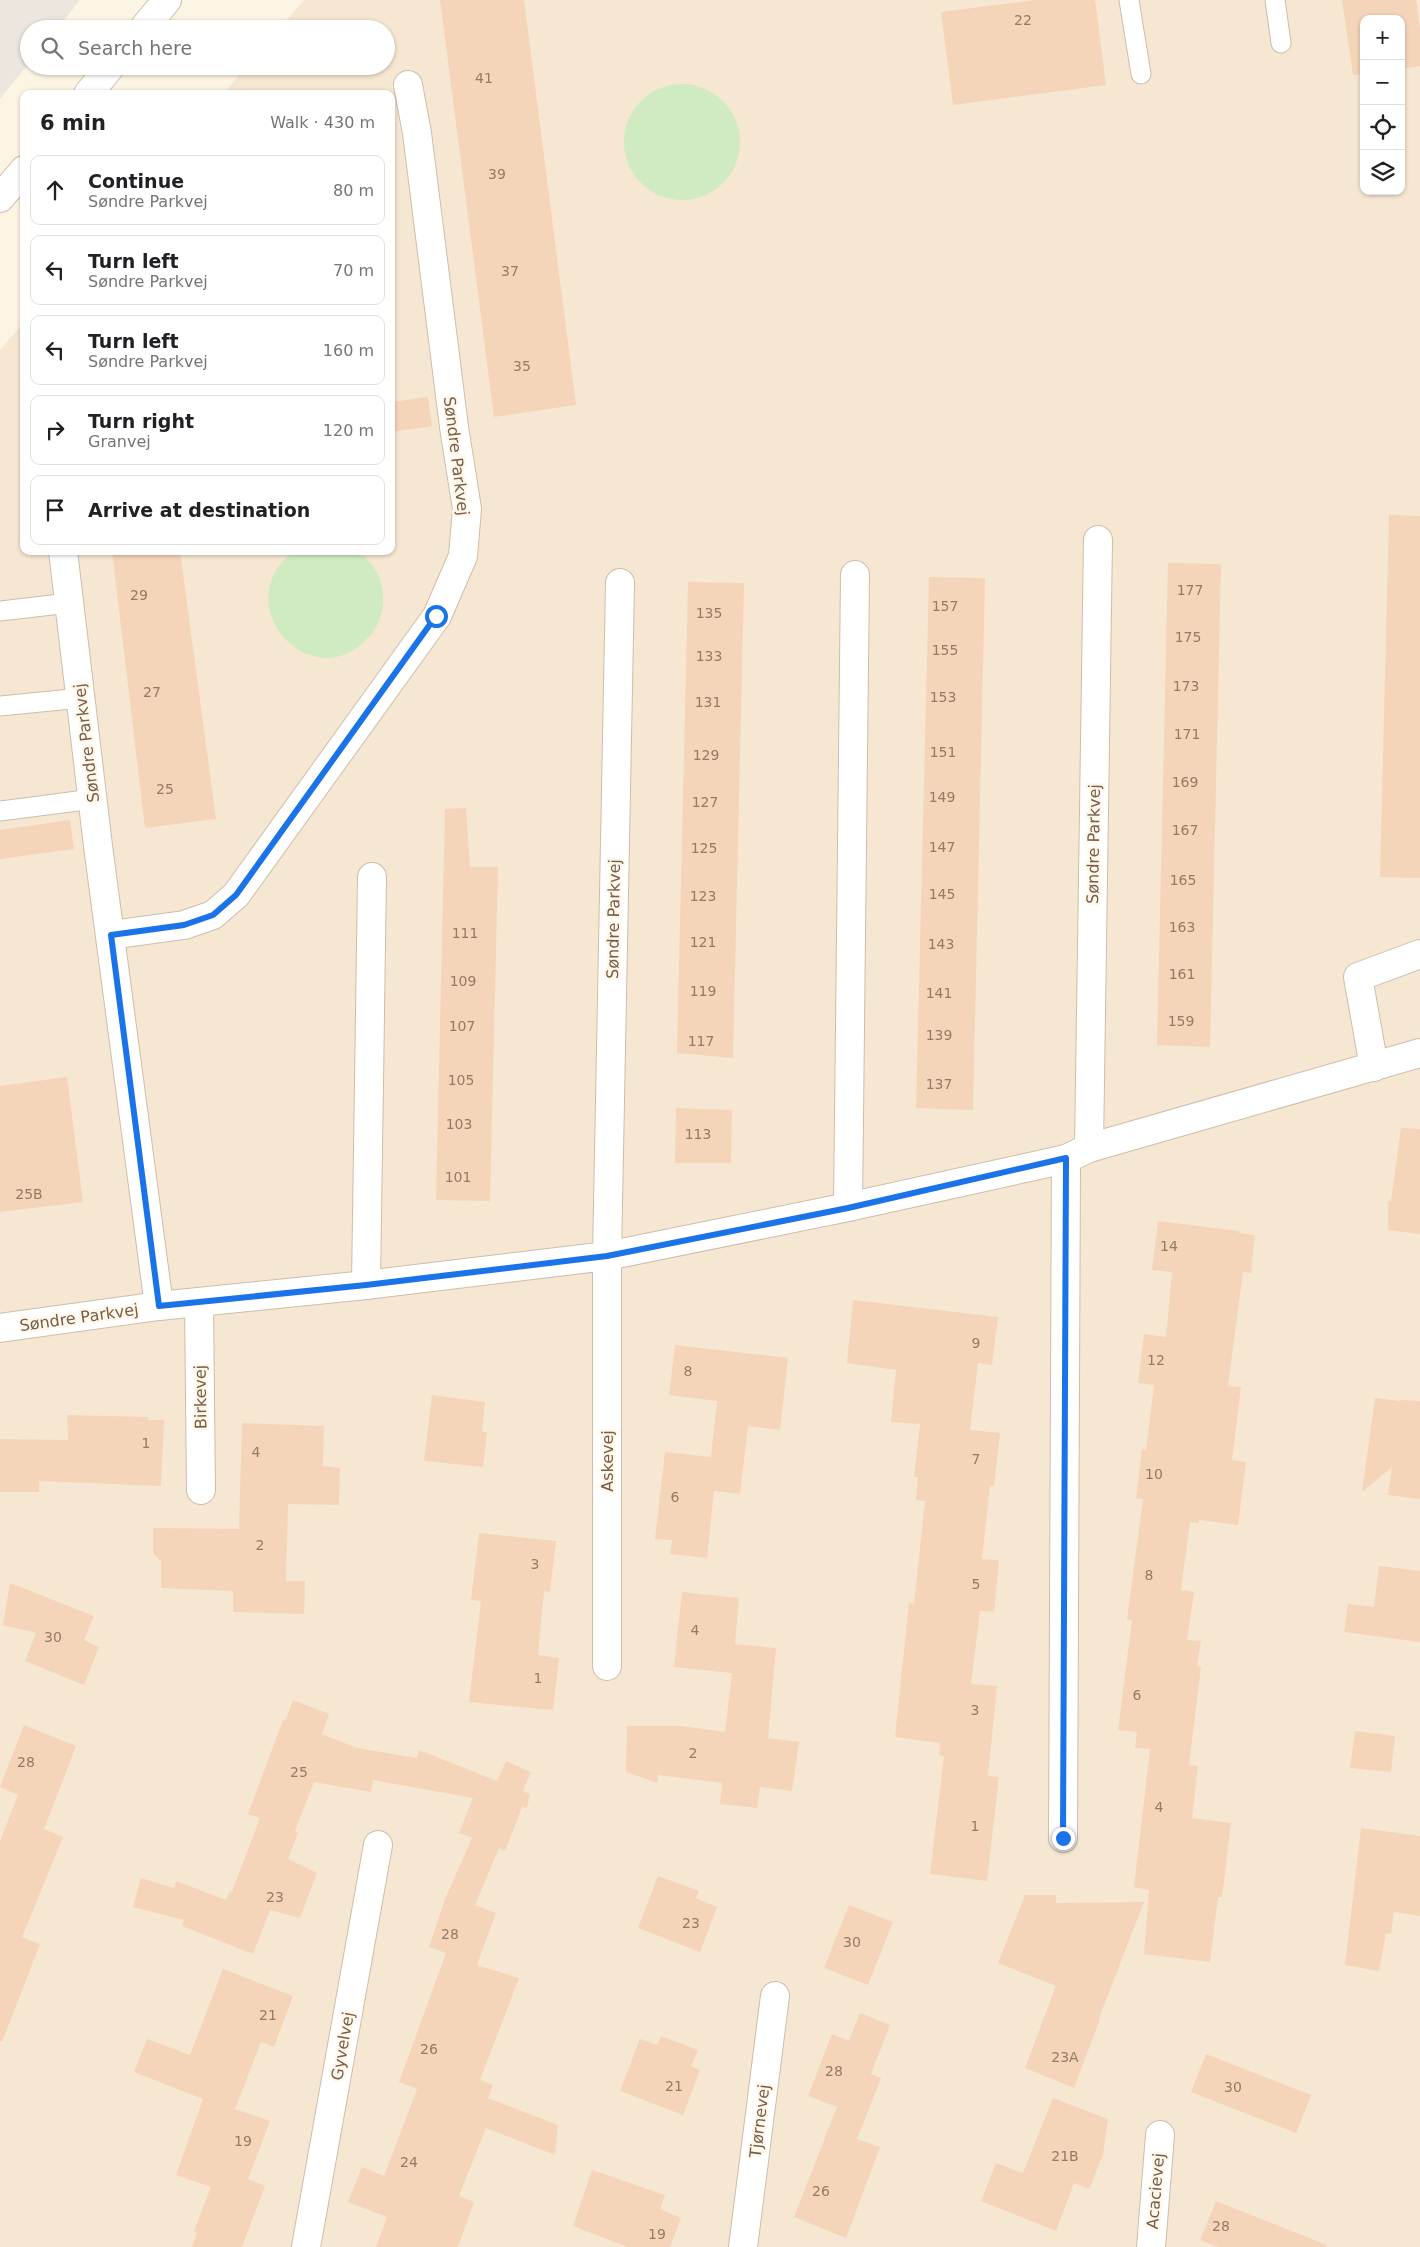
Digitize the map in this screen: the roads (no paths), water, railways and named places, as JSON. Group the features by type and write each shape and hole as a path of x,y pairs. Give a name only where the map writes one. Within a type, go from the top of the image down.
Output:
{"street":[{"path":"150,20 167,0"},
{"path":"91,90 104,75"},
{"name":"Søndre Parkvej","path":"111,935 184,925 213,915 236,895 436,616 463,556 467,509 454,428 417,133 408,85"},
{"path":"0,198 20,175"},
{"name":"Søndre Parkvej","path":"1077,1153 1098,540"},
{"name":"Søndre Parkvej","path":"63,555 159,1306"},
{"path":"848,1208 855,575"},
{"name":"Søndre Parkvej","path":"607,1256 620,583"},
{"path":"366,1285 372,877"},
{"path":"1374,1067 1358,977 1420,954"},
{"name":"Søndre Parkvej","path":"0,1328 159,1306 366,1285 607,1256 848,1208 1077,1153 1420,1053"},
{"path":"1063,1838 1077,1153"},
{"name":"Askevej","path":"607,1256 608,1666"},
{"name":"Birkevej","path":"199,1303 201,1490"},
{"name":"Gyvelvej","path":"306,2247 378,1845"},
{"name":"Tjørnevej","path":"743,2247 775,1996"},
{"name":"Acacievej","path":"1151,2247 1160,2135"}],"lane":[{"path":"1129,0 1141,74"},
{"path":"1276,0 1281,43"},
{"path":"0,611 69,603"},
{"path":"0,706 81,698"},
{"path":"0,811 93,799"}]}
